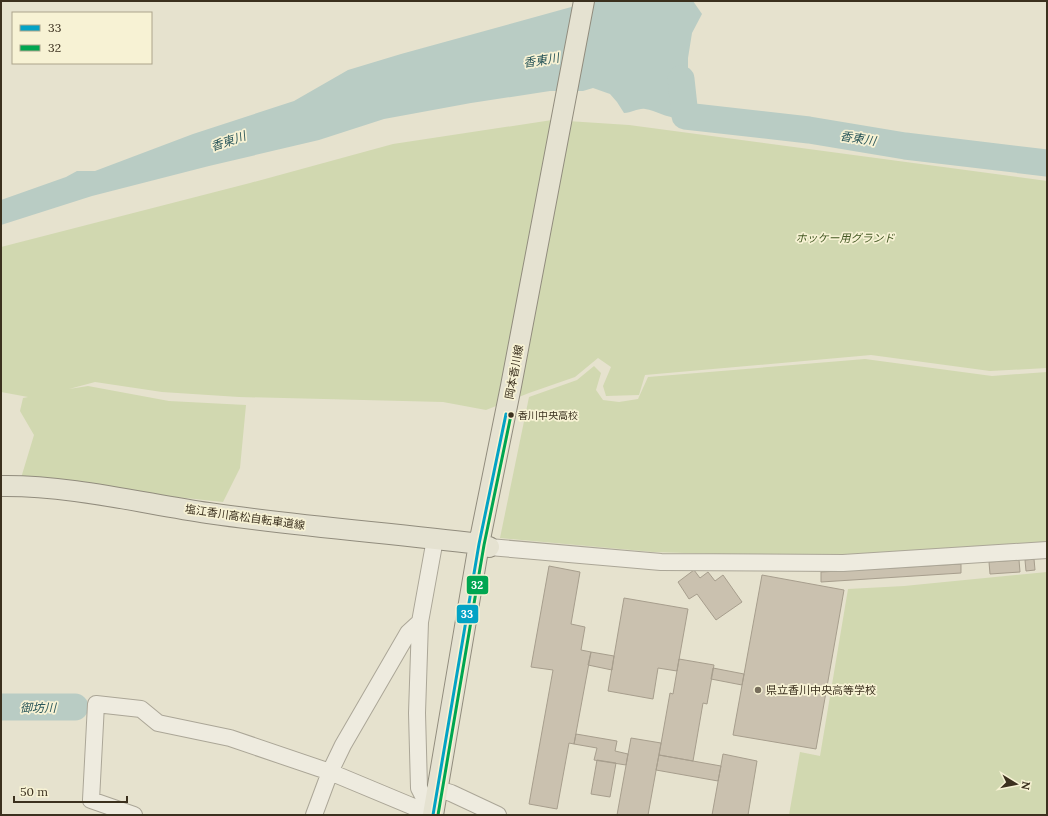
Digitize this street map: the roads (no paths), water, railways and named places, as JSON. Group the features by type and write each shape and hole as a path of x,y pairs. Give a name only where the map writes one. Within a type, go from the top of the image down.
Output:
{"main road":[{"name":"岡本香川線","path":"433,815 484,546 511,386 584,1"},
{"name":"塩江香川高松自転車道線","path":"1,486 51,488 215,514 484,546"}],"street":[{"path":"433,815 419,788 417,713 420,622 435,539"},
{"path":"484,546 661,562 843,563 1047,550"},
{"path":"314,815 330,772 343,745 408,633 420,622"},
{"path":"134,815 91,800 96,704 142,709 158,723 230,738 330,772 433,815"},
{"path":"438,789 498,815"}],"water":[{"path":"593,1 693,1 702,14 692,33 688,58 689,97 685,116 675,118 645,109 624,113 610,94 593,88 583,91 550,91 471,103 384,119 319,140 92,196 1,225 1,200 66,177 77,171 95,171 193,134 294,101 348,70"}],"waterway":[{"name":"香東川","path":"681,79 685,116 809,130 905,146 1047,163"},
{"name":"御坊川","path":"1,707 75,707"}],"place":[{"name":"香川中央高校","path":"511,415"},
{"name":"県立香川中央高等学校","path":"758,690"}],"park label":[{"name":"ホッケー用グランド","path":"845,238"}]}
